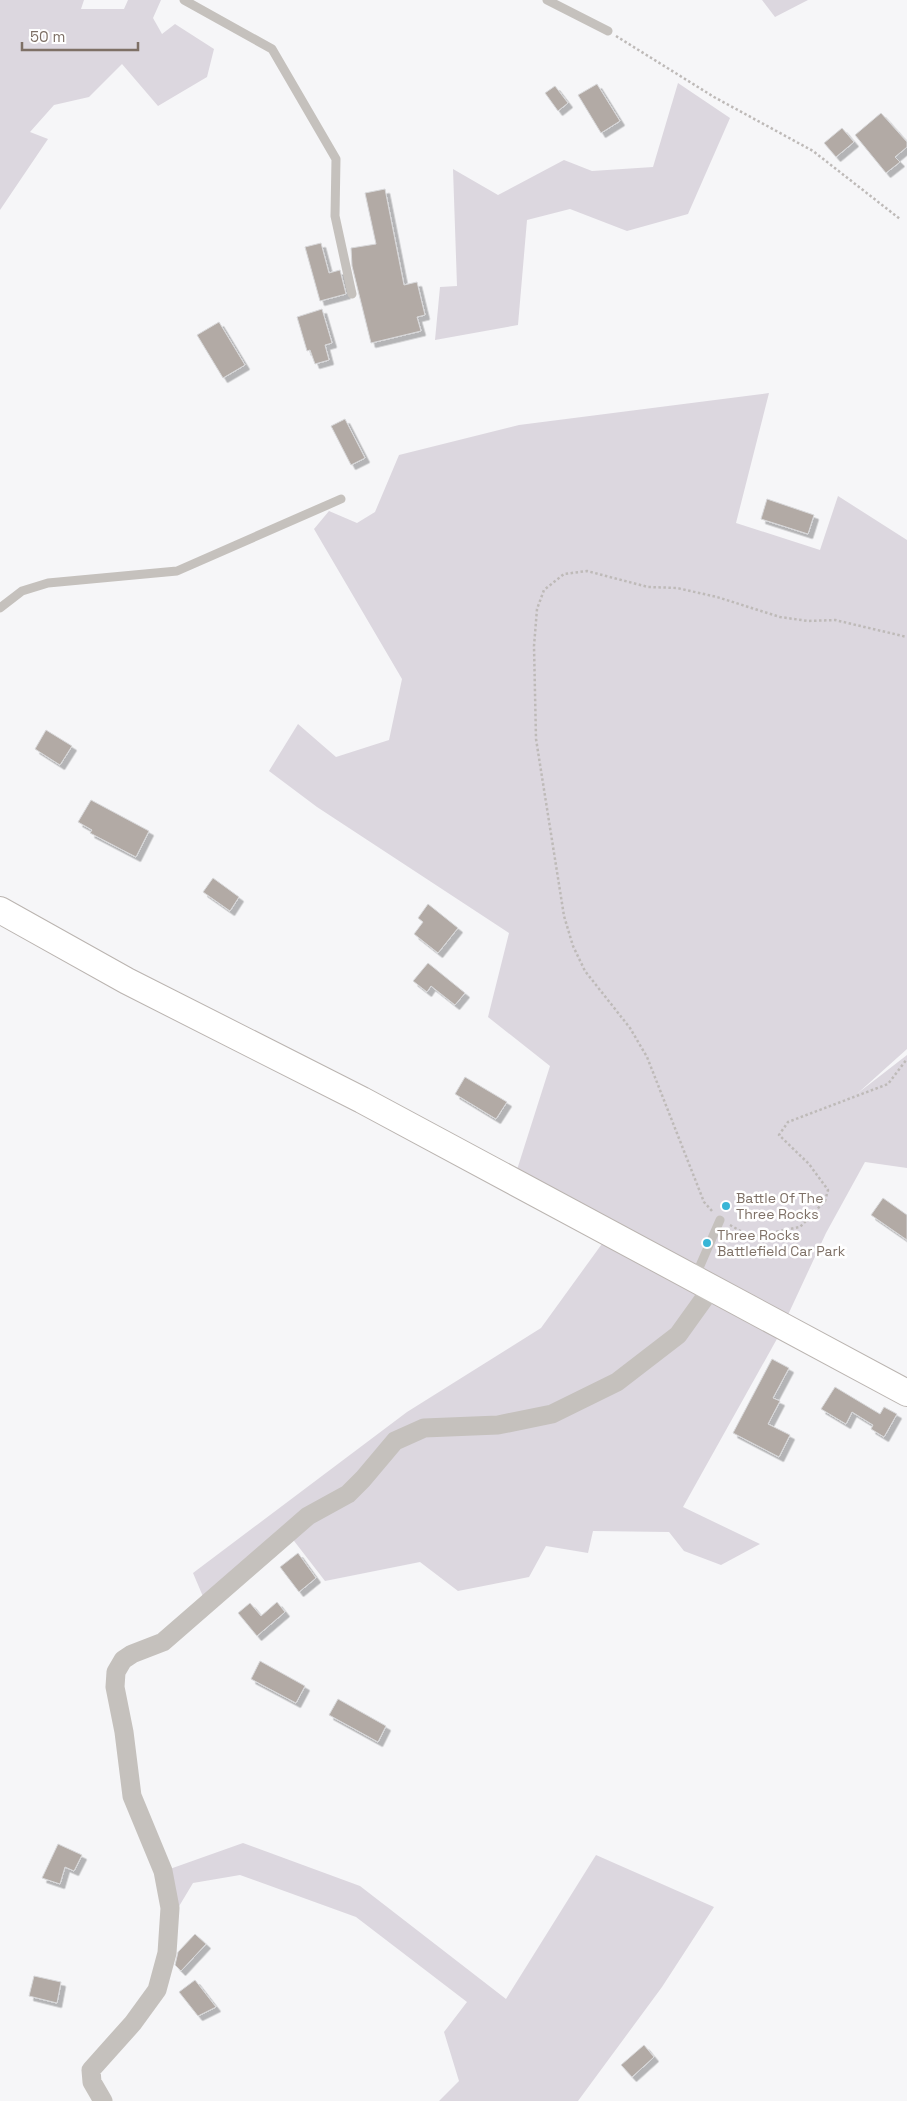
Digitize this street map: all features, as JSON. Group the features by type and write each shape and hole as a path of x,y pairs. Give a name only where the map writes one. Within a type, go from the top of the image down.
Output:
{"street":[{"path":"0,910 127,981 362,1100 907,1393"},
{"path":"103,2101 92,2082 91,2070 134,2024 157,1990 167,1953 170,1908 163,1871 132,1796 124,1732 115,1687 116,1672 123,1660 132,1654 163,1642 308,1516 348,1494 395,1441 424,1428 498,1425 552,1414 617,1382 678,1335 711,1289"}],"lane":[{"path":"184,0 272,49 336,159 335,216 352,294"},
{"path":"547,0 608,31"},
{"path":"0,608 22,591 48,583 177,571 342,499"},
{"path":"711,1289 699,1268 720,1220"}],"path":[{"path":"608,31 714,97 813,151 900,219"},
{"path":"907,637 835,620 808,621 780,617 717,597 677,588 648,587 587,571 564,574 544,590 538,609 534,646 536,739 564,916 573,946 585,971 630,1028 647,1057 704,1202 720,1220 751,1237 800,1227 825,1201 828,1190 809,1164 779,1135 788,1122 888,1084 907,1059"}],"shaded area":[{"path":"0,0 84,0 81,9 124,9 128,0 161,0 153,18 162,34 175,24 214,49 207,77 158,106 122,64 89,97 54,105 30,132 48,139 0,210"},
{"path":"762,0 808,0 775,17"},
{"path":"678,83 730,118 688,214 627,231 570,209 527,220 518,325 435,340 440,287 457,286 453,169 498,195 564,160 592,171 653,167"},
{"path":"769,393 736,523 820,550 838,496 907,540 907,1049 858,1093 907,1055 907,1168 865,1162 826,1233 787,1317 515,1176 550,1066 488,1017 509,933 317,807 269,771 298,724 336,757 389,740 402,679 314,529 329,511 357,523 375,512 399,455 519,425"},
{"path":"604,1241 778,1337 683,1507 760,1544 721,1565 684,1551 669,1532 593,1531 588,1553 546,1546 529,1577 458,1591 420,1562 325,1581 291,1537 210,1613 193,1573 407,1412 541,1328"},
{"path":"243,1843 360,1886 506,1999 596,1855 714,1907 662,1987 578,2101 439,2101 459,2081 444,2032 467,2002 356,1917 240,1875 193,1883 175,1913 167,1870"}],"building":[{"path":"597,84 620,121 601,133 578,95"},
{"path":"555,86 568,103 558,111 545,93"},
{"path":"881,113 907,142 907,147 895,157 900,162 886,173 855,135"},
{"path":"842,128 854,142 836,157 824,143"},
{"path":"385,189 404,285 417,282 425,315 417,317 421,331 371,343 352,266 351,248 376,244 365,193"},
{"path":"321,243 329,273 340,270 346,294 320,301 305,247"},
{"path":"322,309 332,343 325,345 329,360 315,364 310,350 307,351 297,317"},
{"path":"219,322 245,365 223,378 197,335"},
{"path":"345,419 365,458 351,465 331,426"},
{"path":"767,499 814,515 808,534 761,519"},
{"path":"46,730 72,746 60,765 35,749"},
{"path":"91,800 149,831 136,857 90,833 92,830 78,822"},
{"path":"213,878 239,897 230,911 203,892"},
{"path":"428,904 458,928 438,953 414,934 423,922 418,918"},
{"path":"428,963 465,993 455,1005 431,986 427,992 413,981"},
{"path":"465,1077 507,1102 496,1119 455,1094"},
{"path":"883,1198 907,1215 907,1240 871,1215"},
{"path":"772,1359 789,1368 773,1398 780,1401 768,1424 790,1435 779,1457 733,1433"},
{"path":"835,1387 880,1414 884,1407 897,1414 884,1437 871,1429 873,1425 852,1412 846,1424 821,1409"},
{"path":"298,1553 316,1578 299,1592 280,1567"},
{"path":"277,1602 285,1612 257,1636 238,1613 250,1603 261,1616"},
{"path":"260,1661 305,1686 296,1703 251,1679"},
{"path":"338,1699 386,1726 378,1742 329,1715"},
{"path":"58,1844 82,1855 74,1871 65,1867 60,1884 42,1878"},
{"path":"195,1934 206,1944 181,1971 175,1965 178,1952"},
{"path":"34,1976 61,1982 57,2003 29,1996"},
{"path":"195,1980 216,2007 198,2016 179,1992"},
{"path":"644,2045 654,2057 632,2077 621,2065"}],"place":[{"name":"Battle Of The Three Rocks","path":"726,1206"},
{"name":"Three Rocks Battlefield Car Park","path":"707,1243"}]}
